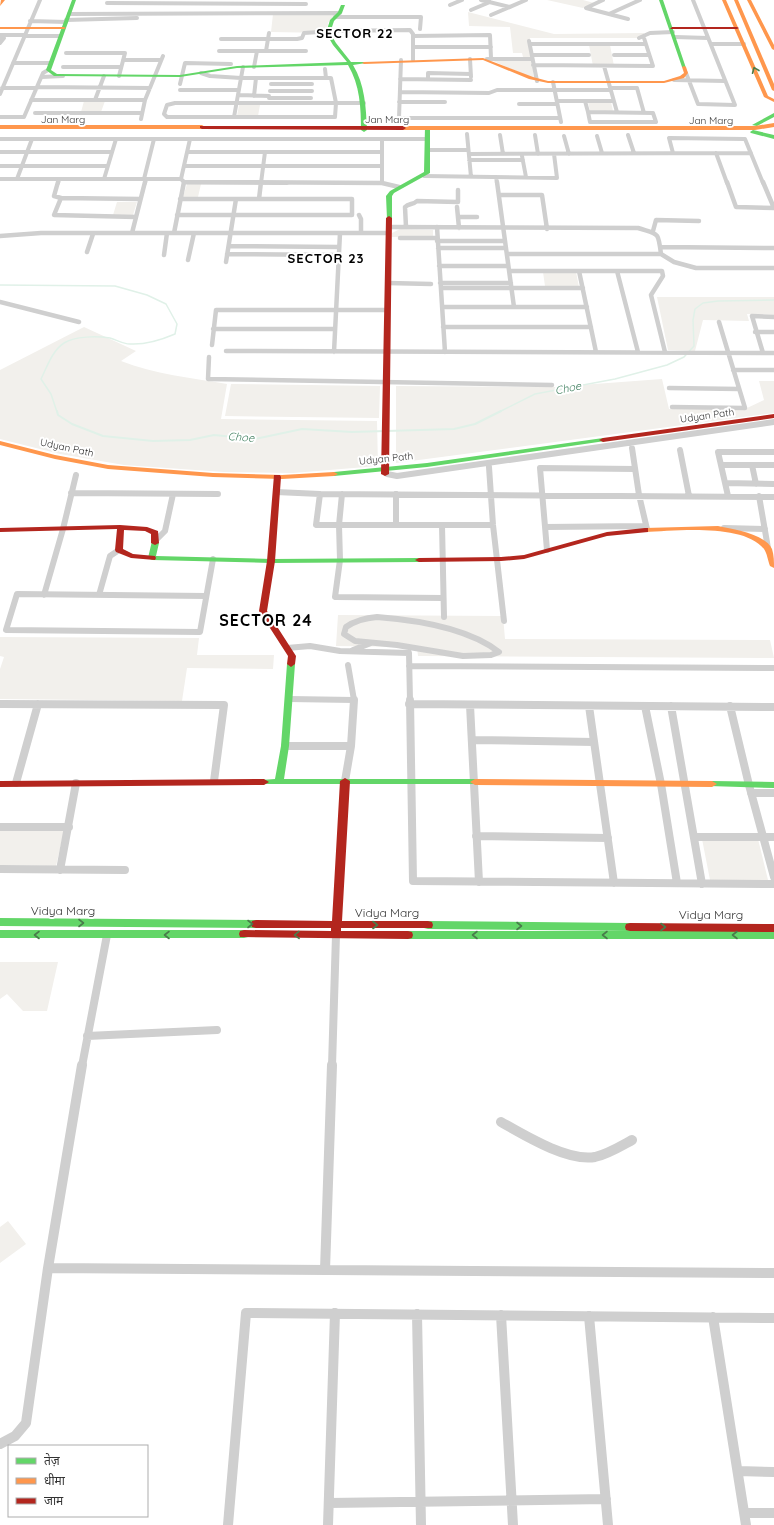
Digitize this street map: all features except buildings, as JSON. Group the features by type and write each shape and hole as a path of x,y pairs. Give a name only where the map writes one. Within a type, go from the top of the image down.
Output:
{"street":[{"path":"0,5 3,0"},
{"path":"0,94 40,0"},
{"path":"1,125 24,117 47,70 74,0"},
{"path":"450,5 462,0"},
{"path":"481,0 510,7"},
{"path":"471,10 494,0"},
{"path":"492,15 526,0"},
{"path":"603,0 586,8 628,19"},
{"path":"609,14 640,0"},
{"path":"661,0 687,77 698,104 735,105 693,0"},
{"path":"724,0 766,97 774,101"},
{"path":"736,0 774,90"},
{"path":"741,0 774,73"},
{"path":"749,0 770,29 774,49"},
{"path":"592,1 598,2"},
{"path":"103,14 108,2 306,2 305,13"},
{"path":"126,14 130,2"},
{"path":"205,14 208,2"},
{"path":"65,25 103,14 305,13 342,7 421,17 420,29"},
{"path":"329,32 328,29 342,7"},
{"path":"0,43 4,38 1,30 26,30 141,18"},
{"path":"639,38 652,32 673,32 704,28 737,28"},
{"path":"329,32 410,30 413,36 413,60"},
{"path":"221,39 297,39 302,38 304,33 319,32"},
{"path":"329,32 332,33 352,65 361,84 364,103 364,127 718,126 726,128"},
{"path":"673,32 708,38"},
{"path":"266,51 269,33"},
{"path":"413,36 490,35 491,46 487,59"},
{"path":"533,65 653,66 644,38"},
{"path":"538,82 529,42 645,44"},
{"path":"586,44 591,66"},
{"path":"711,44 744,44"},
{"path":"413,47 491,46"},
{"path":"219,51 306,51"},
{"path":"254,66 257,51"},
{"path":"66,53 125,53 119,76"},
{"path":"614,56 649,55"},
{"path":"13,63 69,76 154,76 181,80 201,73 254,66 352,65 400,60 589,56"},
{"path":"124,60 162,58 145,100 141,119"},
{"path":"400,79 472,82 470,59"},
{"path":"487,59 538,82 554,86"},
{"path":"400,60 399,118 560,120 554,86"},
{"path":"181,80 185,63 231,64"},
{"path":"604,66 617,112"},
{"path":"63,67 122,67"},
{"path":"234,117 238,103 243,67"},
{"path":"325,69 326,78"},
{"path":"201,73 210,76 241,78 331,78 336,103 335,117 167,117 164,114 167,105 175,103 336,103 364,103"},
{"path":"428,80 428,73 471,74"},
{"path":"95,100 104,76"},
{"path":"610,87 664,82 682,77 725,81"},
{"path":"254,96 256,78"},
{"path":"269,103 271,78"},
{"path":"311,103 313,78"},
{"path":"270,84 312,84"},
{"path":"400,92 489,93 497,90 554,86 637,88 644,113"},
{"path":"2,88 150,88"},
{"path":"180,90 239,90"},
{"path":"270,91 312,91"},
{"path":"238,95 311,98"},
{"path":"31,100 145,100"},
{"path":"77,113 81,100"},
{"path":"585,101 590,122 656,122 653,113 588,112"},
{"path":"519,104 613,101"},
{"path":"400,102 445,102"},
{"path":"261,117 264,103"},
{"path":"35,113 142,113"},
{"path":"746,130 774,115"},
{"name":"Jan Marg","path":"1,125 364,127 427,132 774,129"},
{"name":"Jan Marg","path":"427,132 726,128 746,130"},
{"path":"746,130 774,137"},
{"path":"0,139 382,139 427,132 428,170 424,176"},
{"path":"467,134 471,177"},
{"path":"500,135 503,154"},
{"path":"535,135 538,154"},
{"path":"628,135 634,153"},
{"path":"564,136 569,154"},
{"path":"597,136 602,153"},
{"path":"673,153 669,138 745,139 774,208 736,207 716,153"},
{"path":"17,179 32,139"},
{"path":"104,179 116,139"},
{"path":"132,233 154,139"},
{"path":"174,233 183,181 184,166 190,139"},
{"path":"296,152 298,139"},
{"path":"382,139 382,183"},
{"path":"449,142 450,150"},
{"path":"428,150 503,154 751,153"},
{"path":"0,152 112,152"},
{"path":"187,152 382,152"},
{"path":"259,199 265,152"},
{"path":"521,154 526,177"},
{"path":"385,473 389,196 399,187 424,176 557,178 554,154"},
{"path":"469,160 522,160"},
{"path":"0,166 108,166"},
{"path":"184,166 382,166"},
{"path":"496,177 514,307"},
{"path":"0,179 145,179 183,181 382,183 399,187"},
{"path":"59,179 54,196 62,198 140,199"},
{"path":"406,227 407,204 414,204 417,201 458,202 458,190"},
{"path":"499,195 542,195 547,228"},
{"path":"62,198 54,216 136,217"},
{"path":"177,215 352,215 352,199 180,199"},
{"path":"226,262 232,233 236,199"},
{"path":"457,207 459,228"},
{"path":"359,215 362,219 361,233"},
{"path":"458,217 477,217"},
{"path":"653,231 656,220 699,221"},
{"path":"0,236 41,233 361,233 406,227 638,228 653,231 659,237 661,254"},
{"path":"437,227 445,352"},
{"path":"164,255 167,233"},
{"path":"188,260 194,233"},
{"path":"334,352 340,233"},
{"path":"87,252 92,234"},
{"path":"400,238 505,241"},
{"path":"229,246 339,247"},
{"path":"660,247 774,248"},
{"path":"438,248 506,248"},
{"path":"227,254 338,255"},
{"path":"507,254 661,254 674,262 696,268 774,268"},
{"path":"439,266 508,266"},
{"path":"509,271 662,271 663,276 650,295 665,352"},
{"path":"579,271 596,352"},
{"path":"618,271 638,352"},
{"path":"388,283 431,284"},
{"path":"440,286 583,288"},
{"path":"0,302 79,322"},
{"path":"442,307 587,307"},
{"path":"212,345 216,310 387,310"},
{"path":"763,353 755,332 752,316 774,316"},
{"path":"672,407 745,408 719,322"},
{"path":"443,327 591,326"},
{"path":"213,329 335,329"},
{"path":"755,332 774,332"},
{"path":"226,351 774,353"},
{"path":"209,357 208,379 386,383 552,384"},
{"path":"733,370 774,370"},
{"path":"669,388 739,389"},
{"name":"Udyan Path","path":"385,473 774,416"},
{"name":"Udyan Path","path":"0,448 51,461 106,470 212,479 277,478 428,470 774,421"},
{"name":"Udyan Path","path":"0,443 55,457 108,467 277,478"},
{"path":"632,448 639,495 647,528"},
{"path":"680,450 689,496"},
{"path":"728,496 718,452 773,452 774,459"},
{"path":"752,465 756,484"},
{"path":"721,466 774,465"},
{"path":"489,467 493,525 504,622"},
{"path":"547,550 540,468 635,469"},
{"path":"44,595 63,529 76,475"},
{"path":"277,478 271,561 262,611 292,656 285,746 279,782"},
{"path":"726,483 774,484"},
{"path":"276,492 320,494 774,497"},
{"path":"71,493 218,494"},
{"path":"156,540 165,531 173,494"},
{"path":"320,494 316,525 493,525"},
{"path":"342,494 339,525 340,560 336,597 443,598"},
{"path":"396,494 396,525"},
{"path":"759,496 774,566"},
{"path":"442,525 444,617"},
{"path":"545,527 765,529"},
{"path":"99,595 110,556 119,550 122,532 120,528"},
{"path":"119,550 125,555 136,558 271,561 498,559 524,556 607,534 647,528"},
{"path":"718,528 742,533 756,539 771,551"},
{"path":"0,530 147,529 155,533 156,540 152,558"},
{"path":"206,596 17,594 6,630 200,632 213,559"},
{"path":"351,651 371,643 405,646 462,656 481,657 495,655 499,652 496,648 470,636 407,620 366,617 357,620 346,627 344,634 355,641 371,643"},
{"path":"287,648 310,646 351,651 409,653 410,781 413,881 774,884"},
{"path":"325,1270 336,925 344,781 351,746 354,700 348,665"},
{"path":"409,666 774,668"},
{"path":"289,699 354,700"},
{"path":"0,704 224,705 214,781"},
{"path":"16,784 38,704"},
{"path":"409,704 774,707"},
{"path":"470,705 479,882"},
{"path":"589,706 614,883"},
{"path":"645,706 661,784 677,883"},
{"path":"671,706 702,884"},
{"path":"730,706 750,789 774,877"},
{"path":"472,740 594,742"},
{"path":"285,746 351,746"},
{"path":"0,784 214,781 410,781 685,784 750,789 774,794"},
{"path":"60,870 76,783"},
{"path":"750,789 774,785"},
{"path":"0,827 69,827"},
{"path":"476,836 608,838"},
{"path":"694,836 774,837"},
{"path":"0,869 126,870"},
{"name":"Vidya Marg","path":"0,922 774,928"},
{"name":"Vidya Marg","path":"0,934 774,935"},
{"path":"0,1444 8,1442 18,1435 26,1423 48,1268 77,1091 107,935"},
{"path":"87,1036 217,1030"},
{"path":"501,1122 533,1140 568,1155 595,1157 632,1140"},
{"path":"48,1268 774,1273"},
{"path":"228,1525 246,1313 774,1318"},
{"path":"328,1525 336,1313"},
{"path":"417,1314 421,1525"},
{"path":"501,1315 513,1525"},
{"path":"589,1316 608,1525"},
{"path":"713,1317 746,1525"},
{"path":"738,1472 774,1472"},
{"path":"329,1503 606,1499"},
{"path":"744,1513 774,1513"}],"shaded area":[{"path":"547,0 583,0 594,3 583,8"},
{"path":"468,12 554,34 644,33 645,38 530,38 534,79 484,57 523,57 522,53 513,53 510,27 469,26"},
{"path":"273,14 334,15 328,23 327,33 271,32"},
{"path":"589,45 610,45 614,66 593,66"},
{"path":"84,101 105,101 101,112 81,112"},
{"path":"588,102 611,102 613,111 590,111"},
{"path":"239,105 260,105 258,116 237,116"},
{"path":"187,184 201,184 198,197 183,197"},
{"path":"117,202 137,202 133,215 113,215"},
{"path":"400,229 433,230 433,237 392,237 392,233"},
{"path":"543,272 576,272 579,287 545,286"},
{"path":"657,297 774,297 774,315 747,314 749,321 703,320 695,351 668,350"},
{"path":"84,327 136,351 121,361 147,369 187,378 227,384 221,419 377,421 378,466 293,473 224,472 124,465 60,454 0,439 0,370"},
{"path":"662,379 669,409 745,409 764,400 759,381 774,381 774,413 396,463 396,386 554,387"},
{"path":"231,384 380,386 379,418 225,416"},
{"path":"338,615 503,616 505,639 770,640 774,658 418,656 417,647 336,646"},
{"path":"0,637 199,638 197,655 274,655 273,669 187,668 182,701 0,699 0,669 4,657 0,656"},
{"path":"0,830 64,831 56,866 0,865"},
{"path":"702,839 758,839 768,880 710,880"},
{"path":"0,962 58,962 47,1011 23,1011 7,994 0,999"},
{"path":"8,1221 26,1244 0,1263 0,1227"}],"waterway":[{"name":"Choe","path":"0,285 115,286 147,295 166,304 177,324 175,334 148,343 127,344 110,338 99,337 74,339 64,343 56,350 41,379 51,394 57,412"},
{"name":"Choe","path":"57,411 58,415 72,424 103,436 153,441 190,440 214,435 255,439 302,429 352,432 454,429 475,424 535,394 615,379 667,365 684,357 694,346 693,320 695,309 703,303 718,301 774,300"}],"traffic: fast":[{"path":"74,0 48,70 56,75 180,76 237,67 364,63"},
{"path":"661,0 684,67"},
{"path":"343,6 340,13 332,20 328,33 334,44 353,69 360,85 364,112 364,130"},
{"path":"755,125 774,115"},
{"path":"389,218 389,196 392,192 427,173 427,128"},
{"path":"753,132 774,137"},
{"path":"334,474 427,465 603,440"},
{"path":"155,543 152,558 271,561 419,560"},
{"path":"279,782 285,746 291,664"},
{"path":"264,782 475,782"},
{"path":"712,784 774,785"},
{"path":"0,922 256,924"},
{"path":"428,925 630,927"},
{"path":"0,934 244,934"},
{"path":"408,935 774,935"}],"traffic: slow":[{"path":"0,5 3,0"},
{"path":"724,0 766,97 774,101"},
{"path":"736,0 774,90"},
{"path":"749,0 774,49"},
{"path":"0,28 64,28"},
{"path":"364,63 483,59 539,81 548,82 664,82 682,77 686,73 684,67"},
{"path":"403,128 755,128 774,125"},
{"path":"0,127 202,127"},
{"path":"0,443 55,457 108,467 213,475 282,477 334,474"},
{"path":"645,530 718,528 742,533 756,539 768,548 774,566"},
{"path":"475,782 712,784"}],"traffic: jam":[{"path":"672,28 737,28"},
{"path":"202,127 403,128"},
{"path":"385,474 389,218"},
{"path":"603,440 774,416"},
{"path":"277,477 271,561 263,611 292,656 291,664"},
{"path":"120,527 121,532 119,550 131,556 152,558"},
{"path":"0,530 120,527 147,529 155,533 155,543"},
{"path":"419,560 501,559 524,557 607,534 645,530"},
{"path":"336,931 345,781"},
{"path":"0,784 264,782"},
{"path":"256,924 428,925"},
{"path":"630,927 774,928"},
{"path":"244,934 408,935"}],"district":[{"name":"SECTOR 22","path":"355,33"},
{"name":"SECTOR 23","path":"326,258"},
{"name":"SECTOR 24","path":"266,620"}]}
